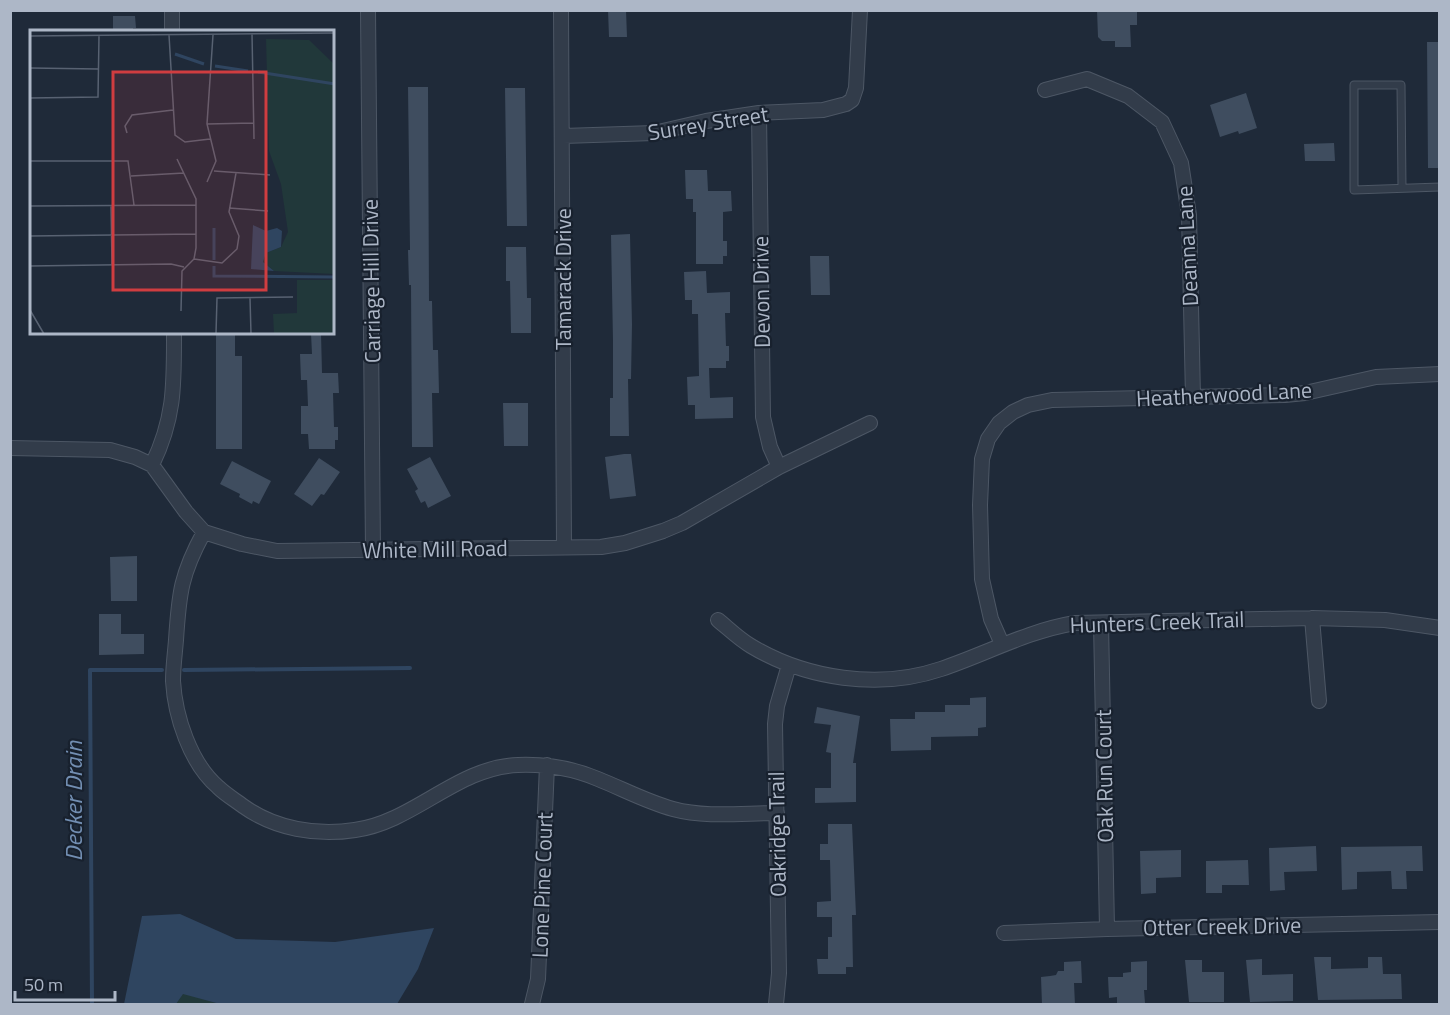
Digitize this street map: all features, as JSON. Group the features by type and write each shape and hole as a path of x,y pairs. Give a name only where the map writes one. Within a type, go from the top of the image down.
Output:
{"street":[{"path":"172,10 172,30"},
{"name":"Carriage Hill Drive","path":"368,10 373,551"},
{"name":"Tamarack Drive","path":"561,10 564,547"},
{"name":"Surrey Street","path":"563,136 654,133 706,121 759,113 823,110 838,107 852,100 856,88 859,70 860,10"},
{"name":"Deanna Lane","path":"1045,90 1088,80 1128,96 1162,122 1181,163 1189,215 1192,397"},
{"name":"Devon Drive","path":"759,113 763,417 770,447 779,467"},
{"path":"152,465 168,427 172,408 174,334"},
{"name":"Heatherwood Lane","path":"1002,644 991,619 982,579 980,484 986,446 999,423 1013,412 1036,403 1052,400 1305,393 1376,377 1440,374"},
{"name":"White Mill Road","path":"204,532 242,544 277,551 601,547 625,543 663,531 698,515 779,467 870,423"},
{"path":"10,448 110,450 135,456 152,465 186,512 204,532 191,555 180,587 173,680 180,723 203,770 216,786 252,813 270,822 292,828 336,832 357,830 390,819 486,770 517,765 547,765 578,771 647,801 673,809 707,814 777,813"},
{"path":"1312,618 1319,700"},
{"name":"Hunters Creek Trail","path":"718,620 750,645 789,665 855,679 896,678 940,670 1002,644 1058,626 1101,622 1312,618 1385,620 1440,628"},
{"name":"Oak Run Court","path":"1101,622 1107,929"},
{"name":"Oakridge Trail","path":"776,1005 779,973 776,715 782,684 789,665"},
{"name":"Lone Pine Court","path":"532,1005 538,979 547,765"},
{"name":"Otter Creek Drive","path":"1004,933 1440,922"}],"lane":[{"path":"1402,188 1401,85 1354,85 1354,190 1440,188"}],"green space":[{"path":"183,993 220,1004 176,1004"}],"water":[{"path":"180,914 236,939 335,942 434,928 418,969 397,1004 220,1004 183,994 176,1004 124,1004 142,916"}],"building":[{"path":"608,10 626,10 627,37 609,37"},
{"path":"1097,10 1137,10 1137,25 1130,25 1131,47 1115,47 1115,41 1102,41 1098,37"},
{"path":"113,16 135,16 136,28 133,30 113,30"},
{"path":"1427,42 1440,42 1440,168 1428,168"},
{"path":"408,87 428,87 429,301 432,301 433,350 438,350 439,393 432,393 433,447 412,447 411,285 409,285 408,250 410,250"},
{"path":"505,88 525,88 527,226 507,226"},
{"path":"1246,93 1257,128 1220,137 1210,105"},
{"path":"1334,143 1335,161 1305,161 1304,144"},
{"path":"685,170 707,170 708,191 731,191 732,211 723,212 723,241 727,241 727,256 723,256 723,264 696,264 696,212 693,212 693,199 686,199"},
{"path":"630,234 632,324 631,379 628,379 629,436 610,436 610,398 613,398 611,235"},
{"path":"506,247 526,247 527,298 531,298 531,333 511,333 510,281 506,281"},
{"path":"810,256 829,256 830,295 811,295"},
{"path":"706,271 707,293 730,292 730,313 725,313 729,361 726,361 726,368 709,368 710,398 733,397 733,418 695,419 695,405 688,405 687,377 699,376 698,314 692,314 692,300 685,300 684,272"},
{"path":"216,334 235,334 235,356 242,356 242,449 216,449"},
{"path":"311,334 321,334 322,373 338,373 339,393 333,393 334,427 338,427 335,449 309,449 308,434 301,434 301,406 308,406 307,380 301,380 300,354 312,354"},
{"path":"503,403 528,403 528,446 504,446"},
{"path":"631,454 636,496 610,499 605,457"},
{"path":"430,457 451,496 428,508 425,501 421,503 415,491 418,489 407,469"},
{"path":"319,458 340,472 324,495 321,494 312,506 294,494"},
{"path":"232,461 271,481 259,504 253,501 252,504 239,497 240,494 220,484"},
{"path":"137,556 137,601 111,601 110,557"},
{"path":"99,614 121,614 121,634 144,634 144,654 99,655"},
{"path":"986,697 986,727 978,728 978,736 931,737 931,750 891,751 890,719 915,719 915,712 945,712 945,705 970,705 970,698"},
{"path":"817,707 860,716 853,763 856,763 856,802 815,803 815,788 831,788 831,753 826,752 831,725 814,723"},
{"path":"828,824 852,824 856,915 852,915 853,967 846,967 846,974 818,974 817,959 828,959 828,937 832,937 832,917 817,917 817,902 831,901 830,860 820,860 820,844 828,844"},
{"path":"1316,846 1317,871 1284,872 1285,890 1270,891 1269,848"},
{"path":"1422,846 1423,871 1406,871 1407,889 1392,889 1391,871 1357,872 1357,889 1342,890 1341,847"},
{"path":"1181,850 1181,877 1156,878 1156,893 1141,894 1140,851"},
{"path":"1248,860 1249,885 1222,885 1222,893 1206,893 1206,861"},
{"path":"1314,957 1331,957 1331,969 1368,968 1368,957 1382,957 1383,974 1401,974 1402,999 1318,1000"},
{"path":"1262,959 1262,975 1293,974 1293,1001 1250,1002 1246,960"},
{"path":"1185,960 1202,960 1202,972 1224,972 1224,1002 1189,1002"},
{"path":"1081,961 1082,983 1074,983 1075,1005 1042,1005 1041,977 1056,975 1058,971 1064,971 1064,962"},
{"path":"1147,961 1145,1003 1117,1004 1117,997 1109,998 1108,977 1123,977 1123,973 1131,972 1131,962"}],"waterway":[{"name":"Decker Drain","path":"184,670 410,668"},
{"name":"Decker Drain","path":"92,1004 90,670 162,670"}]}
